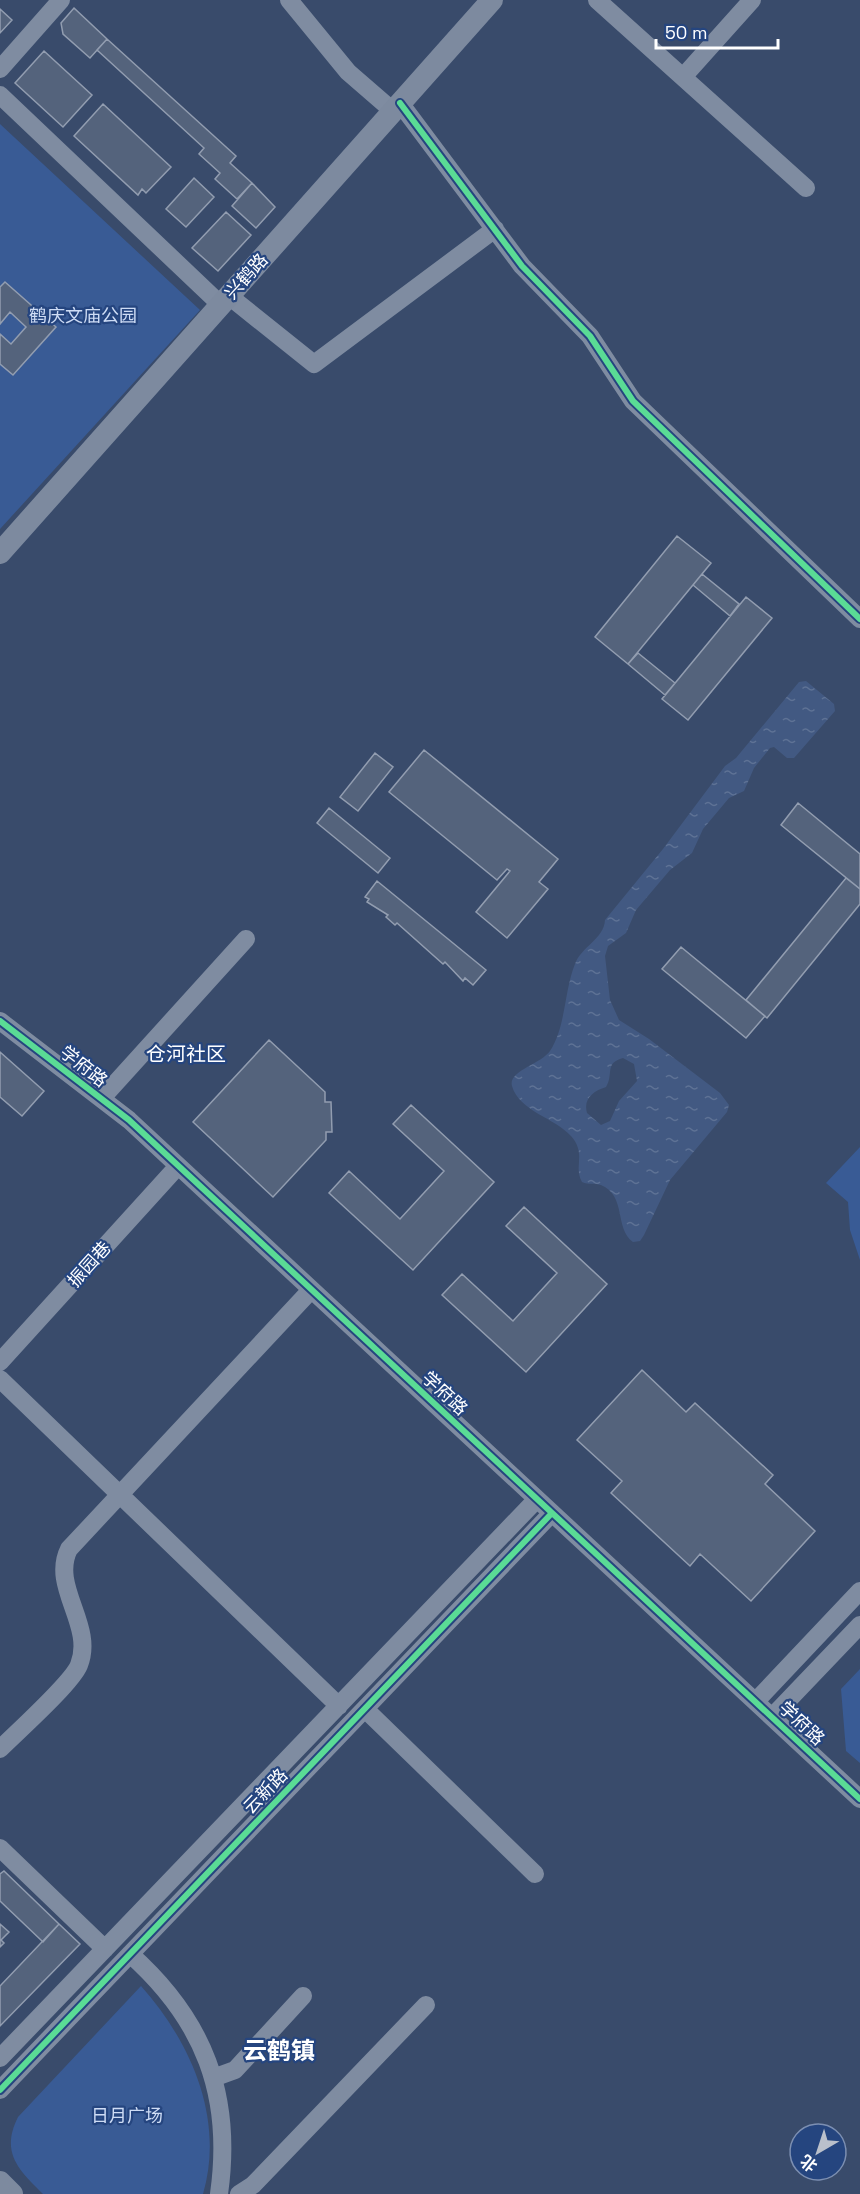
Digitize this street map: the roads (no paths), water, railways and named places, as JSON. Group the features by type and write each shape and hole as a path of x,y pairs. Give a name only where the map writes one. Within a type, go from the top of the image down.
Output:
{"main road":[{"name":"兴鹤路","path":"0,553 492,0"},
{"path":"0,2182 12,2194"}],"street":[{"path":"0,69 61,0"},
{"path":"289,0 348,72 397,107 522,266 590,336 633,402 860,619"},
{"path":"597,0 806,188"},
{"path":"683,77 752,0"},
{"path":"0,95 225,300 314,364 495,229"},
{"path":"102,1098 246,939"},
{"name":"学府路","path":"0,1021 102,1098 178,1166 860,1799"},
{"name":"振园巷","path":"0,1362 178,1166"},
{"path":"0,1749 70,1679 80,1664 83,1638 62,1570 64,1558 75,1542 119,1494 311,1290"},
{"path":"0,1380 339,1706"},
{"name":"云新路","path":"0,2058 537,1499"},
{"name":"云新路","path":"0,2090 552,1513"},
{"path":"756,1701 860,1591"},
{"path":"773,1716 860,1625"},
{"path":"365,1709 535,1874"},
{"path":"0,1848 105,1949"},
{"path":"130,1954 164,1987 191,2023 201,2041 213,2078 221,2134 219,2194"},
{"path":"213,2078 235,2070 303,1996"},
{"path":"239,2194 253,2185 426,2005"}],"water":[{"path":"806,681 834,704 835,711 794,758 787,758 774,747 770,748 754,768 744,791 729,798 703,829 692,853 670,870 636,910 626,933 608,946 605,956 610,1000 619,1020 649,1039 720,1093 729,1105 727,1112 670,1180 644,1235 640,1241 633,1242 627,1236 618,1204 609,1190 601,1185 582,1182 576,1142 564,1130 522,1102 516,1095 512,1081 520,1072 546,1056 550,1051 559,1031 575,964 601,933 605,920 663,849 725,766 736,758 799,682","holes":["623,1058 634,1064 637,1081 619,1101 610,1121 601,1125 587,1113 586,1104 590,1096 606,1087 611,1066 617,1060"]}],"district":[{"name":"仓河社区","path":"186,1054"},
{"name":"云鹤镇","path":"279,2050"}],"park label":[{"name":"鹤庆文庙公园","path":"83,315"},
{"name":"日月广场","path":"127,2115"}]}
